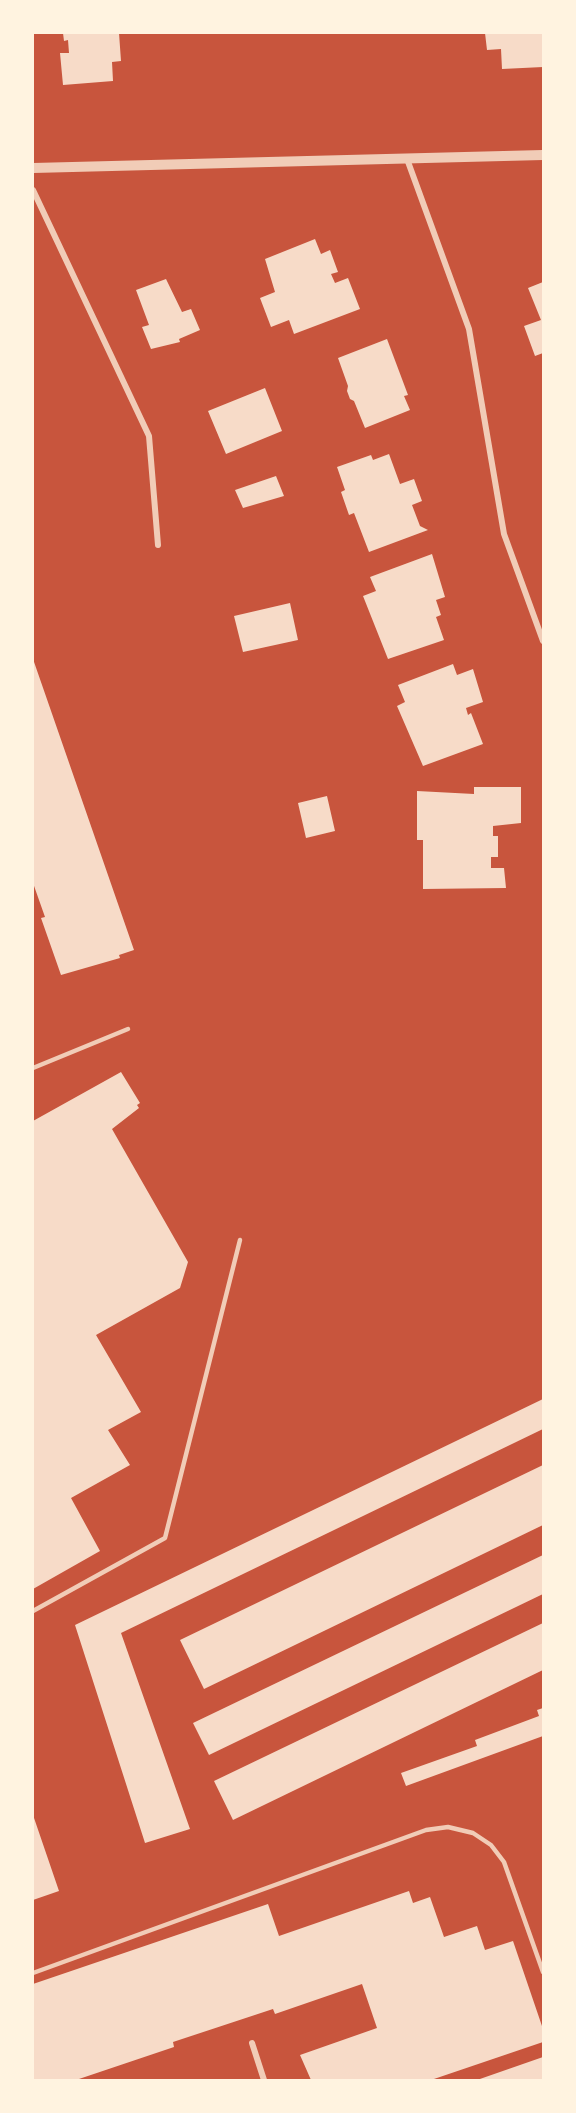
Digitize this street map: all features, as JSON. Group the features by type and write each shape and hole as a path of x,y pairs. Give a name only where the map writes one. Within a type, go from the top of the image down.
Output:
{"street":[{"path":"33,168 543,155"},
{"path":"407,158 469,329 504,534 543,641"},
{"path":"33,190 149,436 158,545"},
{"path":"252,2043 264,2080"}],"lane":[{"path":"33,1068 128,1029"},
{"path":"33,1611 165,1538 240,1240"},
{"path":"33,1973 426,1830 447,1827 473,1833 491,1845 504,1862 543,1972"}],"building":[{"path":"63,33 119,33 121,61 112,62 113,81 63,85 60,53 69,53 68,40 64,41"},
{"path":"485,33 543,33 543,67 502,69 501,49 487,50"},
{"path":"315,239 321,254 330,250 338,272 331,274 335,283 348,278 360,309 294,334 289,320 271,327 260,298 275,292 265,259"},
{"path":"166,279 182,312 191,309 200,330 179,339 180,342 151,349 142,327 149,325 136,290"},
{"path":"543,282 543,353 535,356 524,326 541,320 528,288"},
{"path":"387,339 408,395 404,396 410,410 365,428 354,401 350,399 338,358"},
{"path":"265,388 282,431 226,454 208,411"},
{"path":"389,454 400,484 414,479 422,501 412,505 420,526 428,530 369,552 354,513 349,515 341,492 345,490 337,467 371,455 373,460"},
{"path":"276,476 284,496 243,508 235,490"},
{"path":"432,554 445,597 436,600 441,615 436,617 444,640 388,659 363,596 376,591 370,577"},
{"path":"290,603 298,640 243,652 234,616"},
{"path":"33,659 134,950 119,955 120,958 61,975 41,918 45,917 33,883"},
{"path":"453,664 457,675 473,669 483,702 466,708 468,715 471,713 483,744 423,766 397,706 405,702 398,685"},
{"path":"474,787 521,787 521,823 493,826 493,836 498,836 498,857 491,857 491,868 504,868 506,888 423,889 423,840 417,840 417,791 474,794"},
{"path":"327,796 335,831 306,838 298,803"},
{"path":"121,1072 140,1103 137,1105 139,1108 112,1129 188,1262 180,1288 96,1335 141,1412 108,1430 130,1465 71,1498 100,1551 33,1589 33,1121"},
{"path":"543,1399 543,1429 121,1633 190,1829 145,1843 75,1625"},
{"path":"543,1465 543,1525 204,1689 180,1640"},
{"path":"543,1555 543,1594 209,1755 193,1723"},
{"path":"543,1623 543,1670 233,1820 214,1781"},
{"path":"543,1708 543,1736 406,1786 401,1773 477,1746 475,1740 539,1716 537,1710"},
{"path":"33,1815 59,1891 33,1900"},
{"path":"409,1891 413,1903 430,1897 444,1937 477,1926 485,1950 513,1941 543,2029 543,2042 431,2080 311,2080 300,2055 377,2028 362,1984 275,2014 273,2009 173,2042 174,2047 76,2080 33,2080 33,1984 268,1904 279,1936"},
{"path":"543,2057 543,2080 477,2080"}]}
